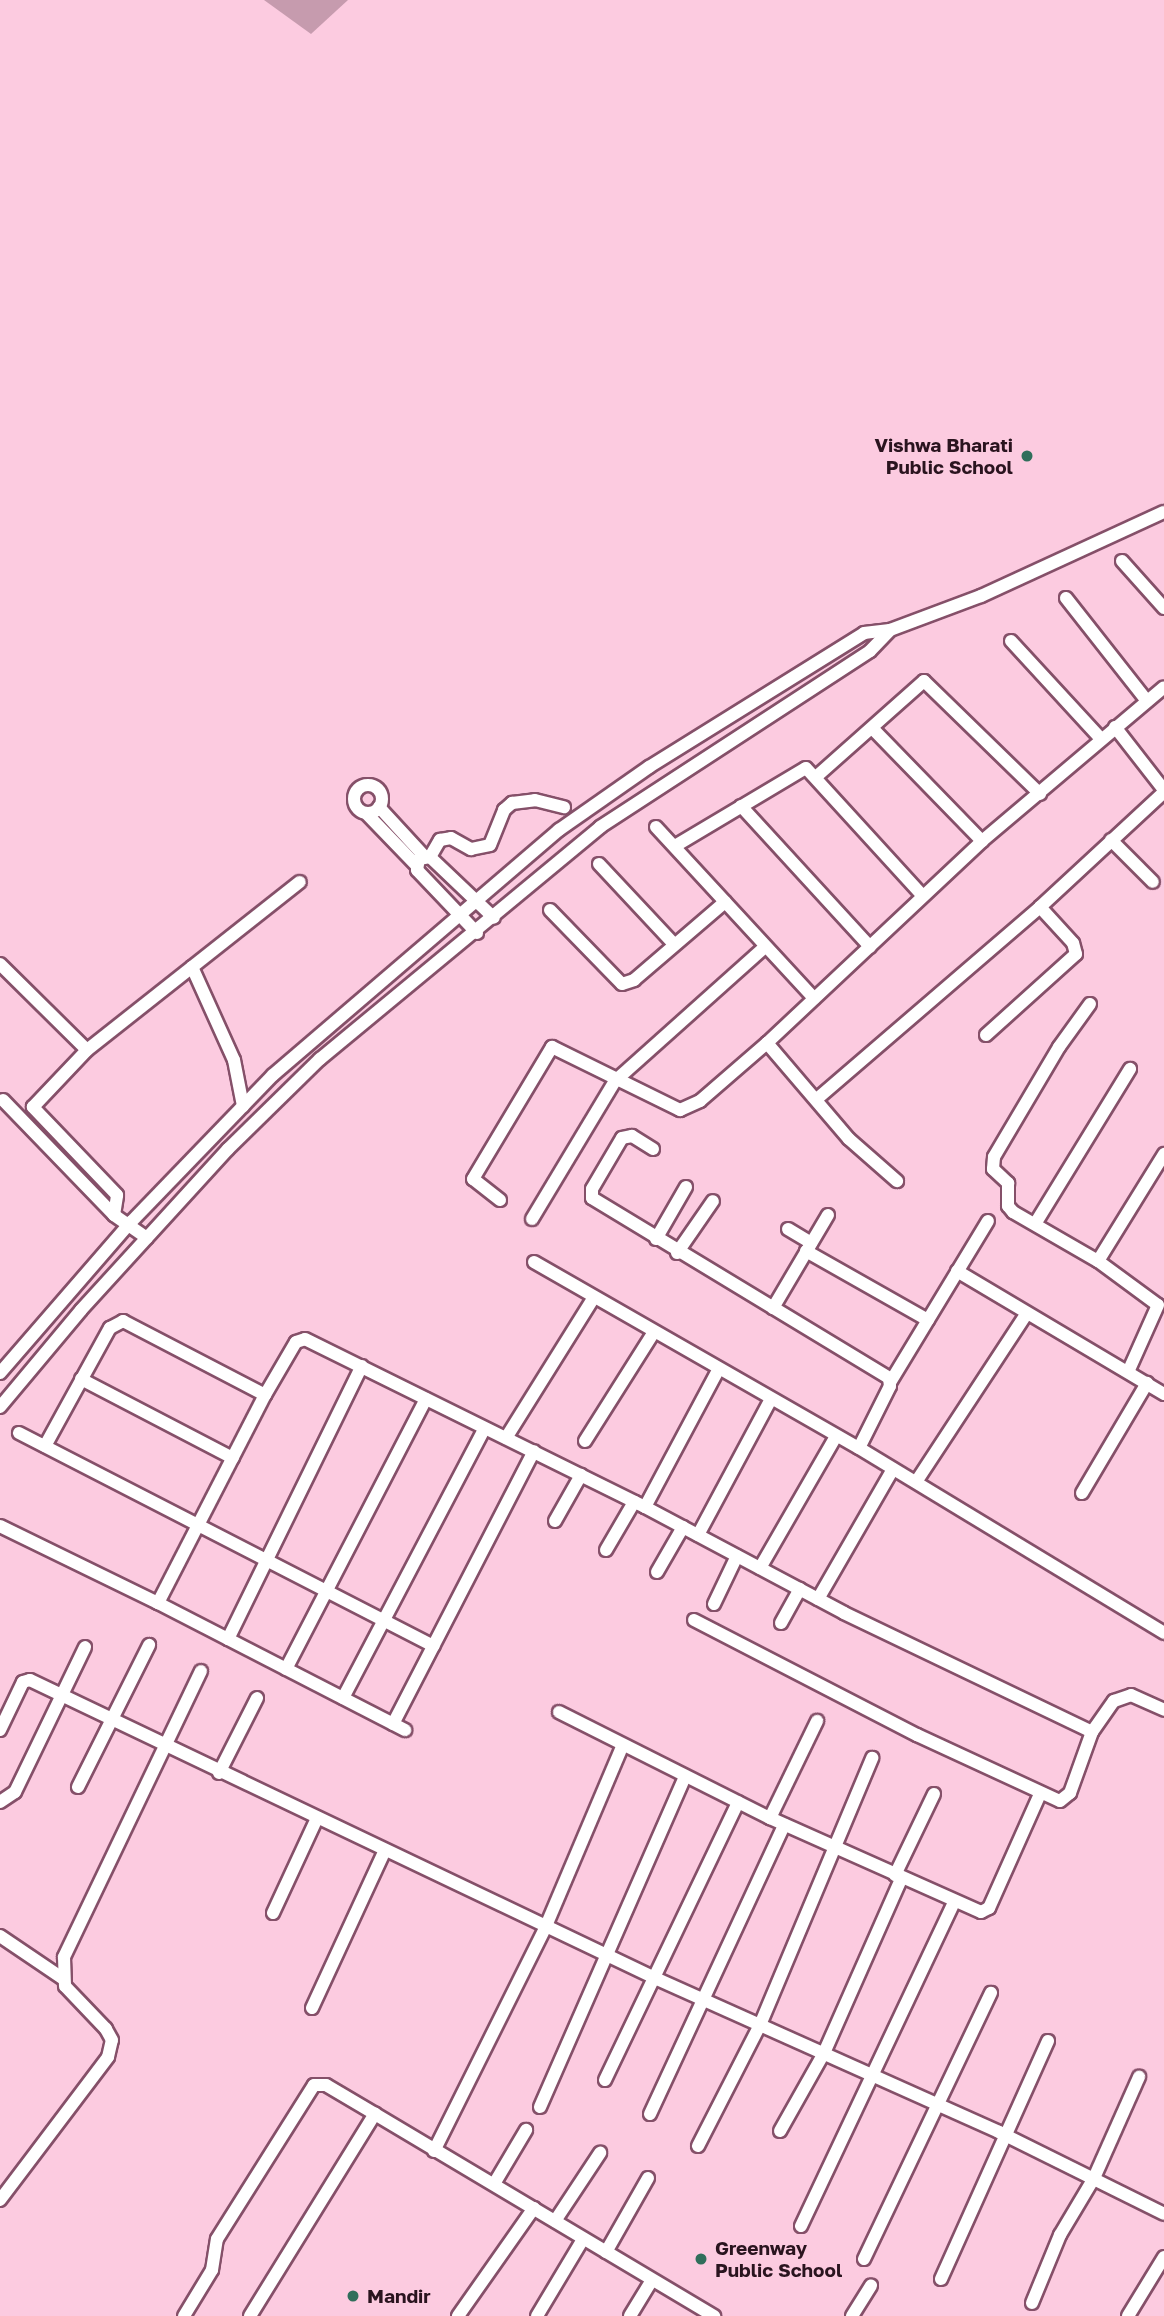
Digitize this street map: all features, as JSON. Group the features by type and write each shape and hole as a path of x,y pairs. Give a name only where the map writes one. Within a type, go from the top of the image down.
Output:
{"street":[{"path":"0,1373 131,1222 273,1075 559,830 649,767 864,633 890,630 981,596 1164,512"},
{"path":"1122,561 1164,608"},
{"path":"1066,598 1147,701"},
{"path":"0,1407 147,1238 286,1090 477,933 600,827 870,651 890,630"},
{"path":"1011,642 1101,739"},
{"path":"817,776 874,730 916,683 931,683 1040,794"},
{"path":"500,1200 473,1179 552,1047 615,1081 680,1110 691,1109 767,1043 982,841 1164,687"},
{"path":"818,1098 1040,907 1164,791 1115,727"},
{"path":"874,730 982,841"},
{"path":"675,846 797,770 806,768 817,776 923,896"},
{"path":"477,933 461,916 424,859 379,807 379,789 362,786 354,800 366,813 424,859 478,902 494,918"},
{"path":"424,859 440,840 451,838 471,849 490,845 504,810 512,803 535,800 564,807"},
{"path":"741,806 870,947"},
{"path":"366,813 379,807"},
{"path":"656,827 814,998"},
{"path":"1111,840 1153,882"},
{"path":"599,864 673,943"},
{"path":"114,1215 117,1195 33,1107 87,1050 299,882"},
{"path":"550,910 622,984 634,980 673,943 725,902"},
{"path":"986,1035 1076,954 1073,943 1040,907"},
{"path":"532,1219 615,1081 765,947"},
{"path":"0,964 87,1050"},
{"path":"192,967 234,1060 243,1106"},
{"path":"1090,1004 1059,1047 993,1163 1010,1186 1010,1210 1161,1301 1128,1372"},
{"path":"767,1043 818,1098 849,1139 897,1181"},
{"path":"1035,1224 1130,1069"},
{"path":"273,1075 286,1090"},
{"path":"3,1100 114,1215 131,1222 147,1238"},
{"path":"653,1149 625,1136 591,1194 595,1203 773,1307 891,1381"},
{"path":"1098,1261 1164,1154"},
{"path":"656,1239 686,1187"},
{"path":"677,1253 713,1201"},
{"path":"773,1307 828,1215"},
{"path":"859,1448 891,1381 988,1221"},
{"path":"789,1229 808,1247 928,1320"},
{"path":"534,1262 770,1401 835,1438 859,1448 1164,1633"},
{"path":"957,1271 1164,1394"},
{"path":"506,1438 594,1297"},
{"path":"916,1482 1027,1313"},
{"path":"45,1446 110,1328 123,1321 265,1395"},
{"path":"585,1441 654,1332"},
{"path":"158,1603 265,1395 300,1339 362,1366 484,1430 534,1451 818,1599 1092,1731"},
{"path":"228,1639 362,1366"},
{"path":"606,1550 639,1504 719,1370"},
{"path":"81,1379 233,1458"},
{"path":"1082,1493 1147,1383"},
{"path":"286,1669 426,1399"},
{"path":"698,1535 770,1401"},
{"path":"343,1698 484,1430"},
{"path":"19,1433 433,1646"},
{"path":"761,1568 835,1438"},
{"path":"393,1724 534,1451"},
{"path":"818,1599 893,1469"},
{"path":"555,1521 581,1475"},
{"path":"0,1527 158,1603 405,1730"},
{"path":"657,1572 684,1527"},
{"path":"714,1604 737,1556"},
{"path":"781,1623 800,1589"},
{"path":"694,1620 1040,1794 1065,1800 1092,1731 1121,1695 1142,1698 1164,1710"},
{"path":"78,1787 149,1646"},
{"path":"0,1802 15,1791 85,1647"},
{"path":"62,1978 64,1957 201,1671"},
{"path":"0,1730 25,1680 61,1694 384,1852 657,1979 1006,2136 1164,2214"},
{"path":"219,1773 257,1698"},
{"path":"559,1712 622,1747 784,1825 954,1903 987,1911 1040,1794"},
{"path":"770,1818 817,1721"},
{"path":"434,2151 546,1926 622,1747"},
{"path":"698,2146 760,2025 832,1847 872,1758"},
{"path":"540,2107 685,1777"},
{"path":"780,2131 824,2053 934,1794"},
{"path":"605,2080 657,1979 738,1802"},
{"path":"273,1913 317,1818"},
{"path":"650,2114 784,1825"},
{"path":"312,2008 384,1852"},
{"path":"800,2226 874,2077 954,1903"},
{"path":"0,1937 62,1978 106,2029 112,2048 0,2200"},
{"path":"863,2259 991,1993"},
{"path":"941,2279 1048,2041"},
{"path":"1032,2303 1060,2235 1094,2178 1139,2077"},
{"path":"184,2316 212,2270 217,2239 314,2085 326,2085 709,2315"},
{"path":"250,2316 374,2114"},
{"path":"494,2184 526,2130"},
{"path":"555,2221 600,2153"},
{"path":"606,2252 648,2178"},
{"path":"458,2316 534,2208"},
{"path":"537,2316 583,2239"},
{"path":"1128,2316 1164,2257"},
{"path":"630,2316 652,2280"},
{"path":"852,2316 871,2286"}],"shaded area":[{"path":"264,0 348,0 311,34"}],"place":[{"name":"Vishwa Bharati Public School","path":"1027,456"},
{"name":"Greenway Public School","path":"701,2259"},
{"name":"Mandir","path":"353,2296"}]}
